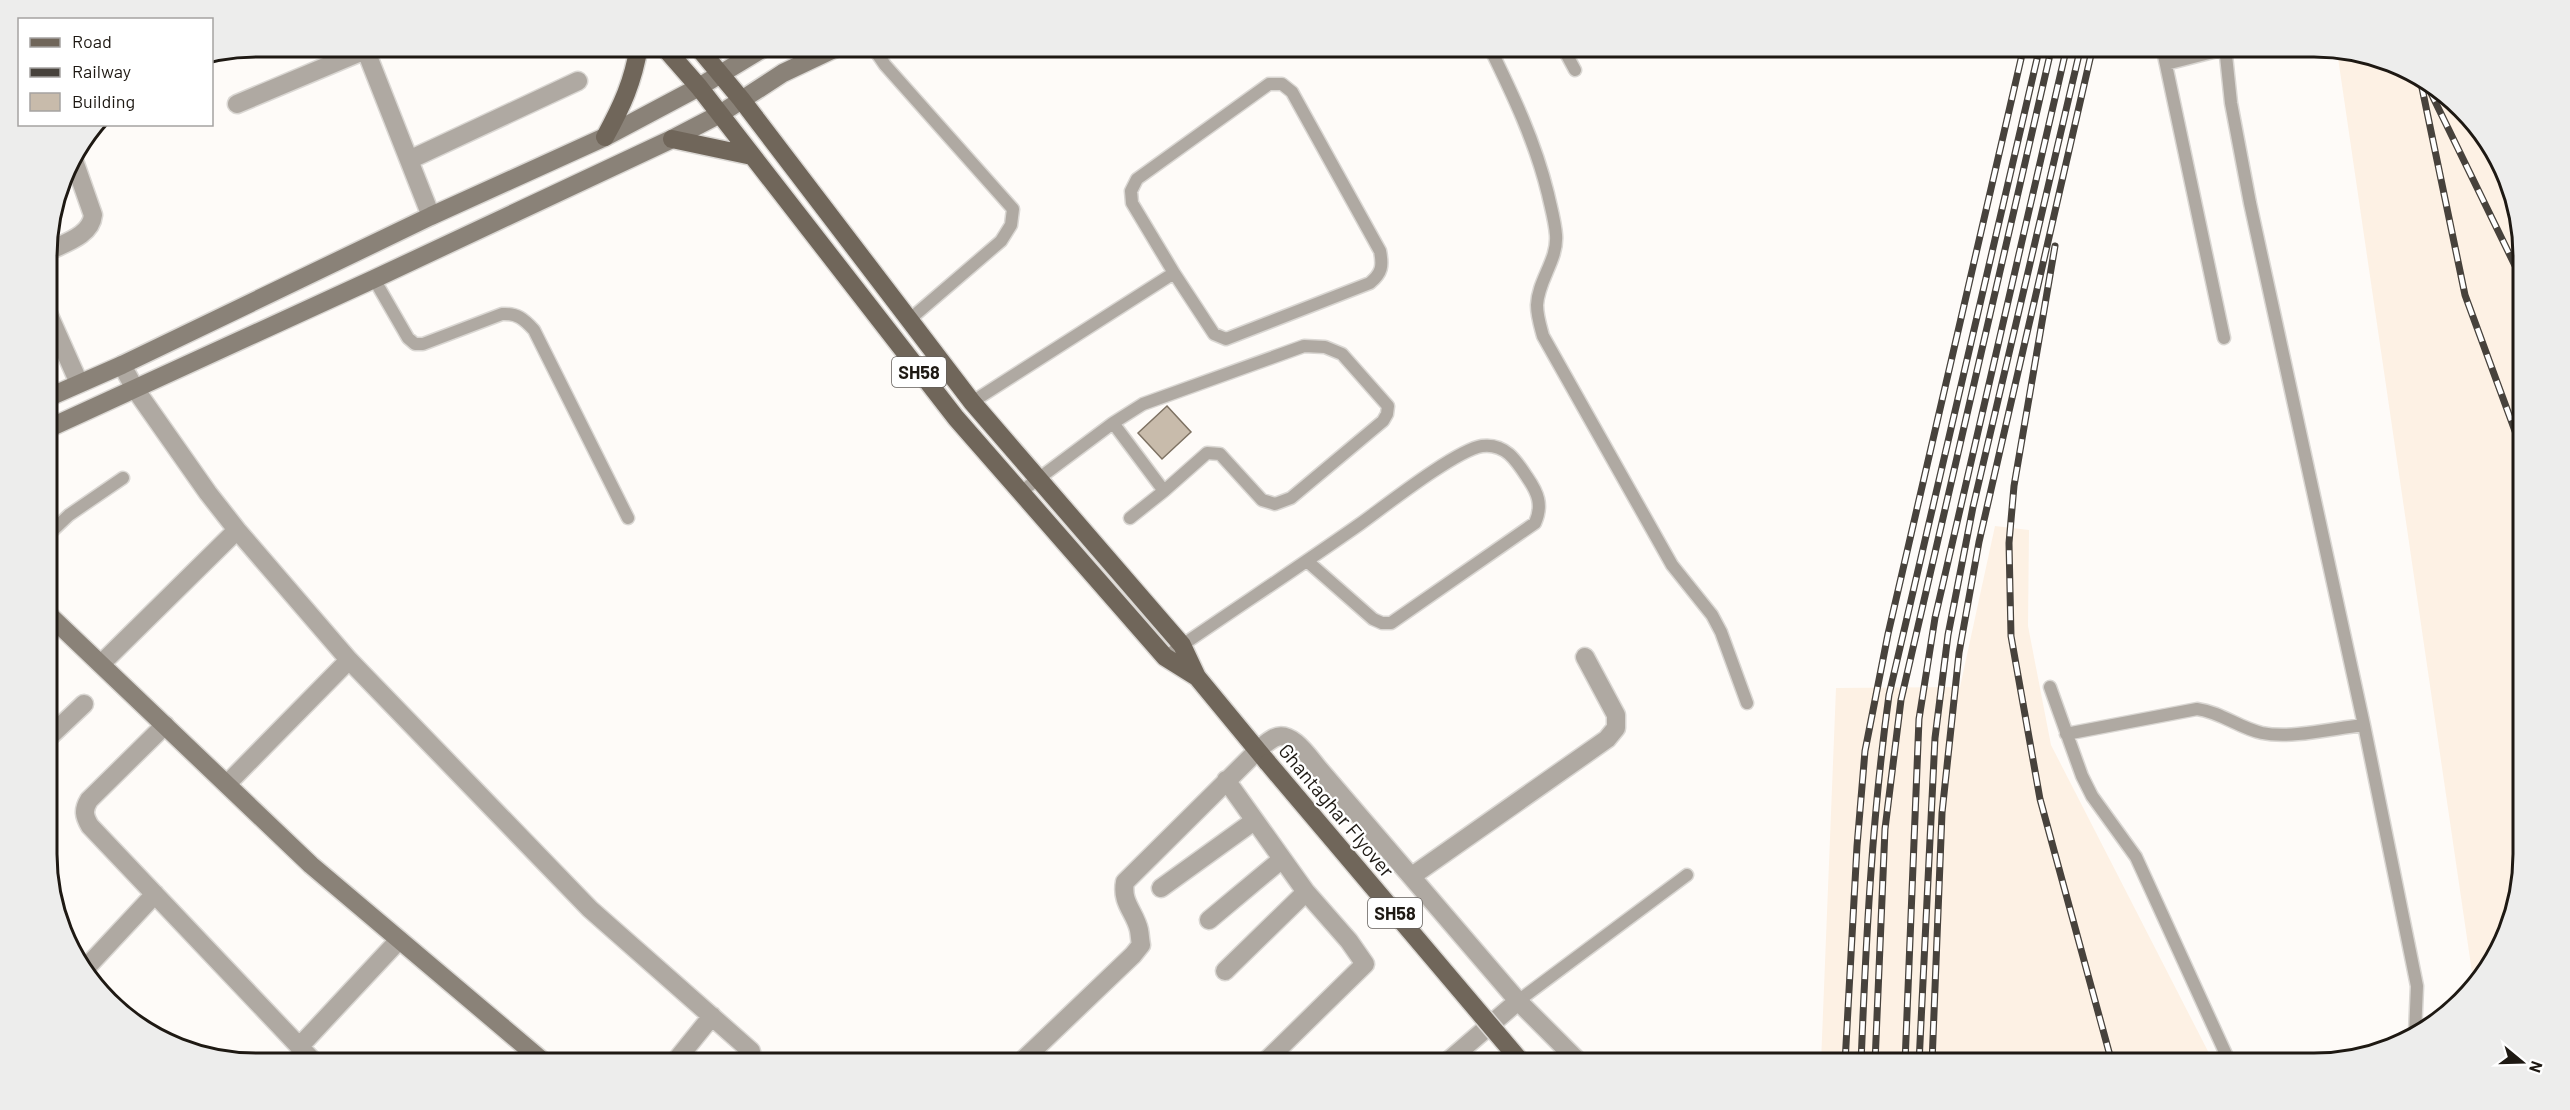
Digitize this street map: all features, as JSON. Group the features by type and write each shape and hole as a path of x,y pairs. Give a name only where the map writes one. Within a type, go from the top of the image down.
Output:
{"main road":[{"path":"605,137 633,78 637,57"},
{"name":"SH58","path":"673,57 699,87 956,418 1165,657 1197,677"},
{"name":"SH58","path":"706,57 741,99 972,402 1182,645 1197,677 1263,757"},
{"path":"57,393 122,365 431,216 605,137 699,87 749,57"},
{"path":"57,424 672,139 720,114 783,73 817,57"},
{"path":"672,139 752,156"},
{"path":"57,622 312,865 532,1053"},
{"name":"Ghantaghar Flyover","path":"1263,757 1514,1053"}],"street":[{"path":"237,104 347,57"},
{"path":"371,57 431,216"},
{"path":"409,160 578,81"},
{"path":"57,247 87,231 92,224 93,215 77,170"},
{"path":"57,334 79,383"},
{"path":"122,365 135,389 237,530 349,660 590,909 751,1051"},
{"path":"101,664 237,530"},
{"path":"1412,876 1607,739 1616,728 1616,715 1585,657"},
{"path":"227,784 349,660"},
{"path":"57,730 84,704"},
{"path":"165,725 89,801 84,809 90,826 305,1053"},
{"path":"1030,1053 1141,945 1139,929 1126,905 1123,892 1125,882 1226,780 1263,757 1275,737 1283,736 1295,742 1518,1001 1570,1053"},
{"path":"1226,780 1306,892 1365,963 1274,1053"},
{"path":"1161,888 1254,821"},
{"path":"1209,920 1282,859"},
{"path":"1225,970 1306,892"},
{"path":"90,963 155,894"},
{"path":"299,1047 399,940"},
{"path":"1458,1053 1518,1001"},
{"path":"682,1053 711,1016"}],"lane":[{"path":"880,57 1013,209 1011,225 1001,241 909,320"},
{"path":"1494,57 1524,116 1540,162 1557,236 1555,252 1537,303 1538,318 1544,336 1672,565 1712,615 1747,703"},
{"path":"1568,57 1575,70"},
{"path":"2164,57 2224,338"},
{"path":"2166,64 2192,57"},
{"path":"2226,57 2231,103 2250,203 2364,725 2417,986 2415,1024"},
{"path":"1269,84 1282,84 1292,92 1380,251 1383,264 1380,274 1370,283 1226,339 1214,334 1174,273 1132,203 1131,191 1137,179 1269,84"},
{"path":"972,402 1174,273"},
{"path":"374,279 408,338 415,344 423,344 502,314 514,313 525,320 534,330 628,518"},
{"path":"1022,491 1113,423 1143,404 1304,346 1325,347 1342,354 1388,406 1383,421 1291,498 1275,504 1262,500 1220,454 1215,452 1207,453 1130,518"},
{"path":"1113,423 1164,491"},
{"path":"1165,657 1423,479 1474,448 1484,446 1508,451 1516,459 1538,494 1540,506 1535,523 1391,623 1382,623 1372,619 1307,561"},
{"path":"57,526 69,515 123,478"},
{"path":"2050,687 2082,776 2092,796 2136,857 2225,1053"},
{"path":"2066,734 2197,709 2210,710 2252,730 2278,735 2364,725"},
{"path":"1518,1001 1687,875"}],"shaded area":[{"path":"2338,59 2390,72 2435,98 2455,115 2472,135 2498,180 2511,230 2513,256 2513,854 2509,893 2498,930 2472,974"},
{"path":"1995,526 2029,530 2028,626 2051,745 2209,1053 1821,1053 1836,688 1960,687"}],"building":[{"path":"1167,406 1191,432 1162,459 1138,433"}],"railway":[{"path":"1846,1053 1857,846 1865,751 1888,634 2021,57"},
{"path":"1862,1053 1874,833 1889,695 2037,57"},
{"path":"1875,1053 1885,829 1901,700 2049,57"},
{"path":"1905,1053 1919,719 1935,618 2064,57"},
{"path":"1919,1053 1935,738 1948,635 1973,507 2078,57"},
{"path":"1932,1053 1942,813 1959,653 1979,542 2090,57"},
{"path":"2422,90 2465,295 2513,426"},
{"path":"2433,97 2513,262"},
{"path":"2055,246 2014,486 2009,543 2011,636 2040,799 2109,1053"}]}
